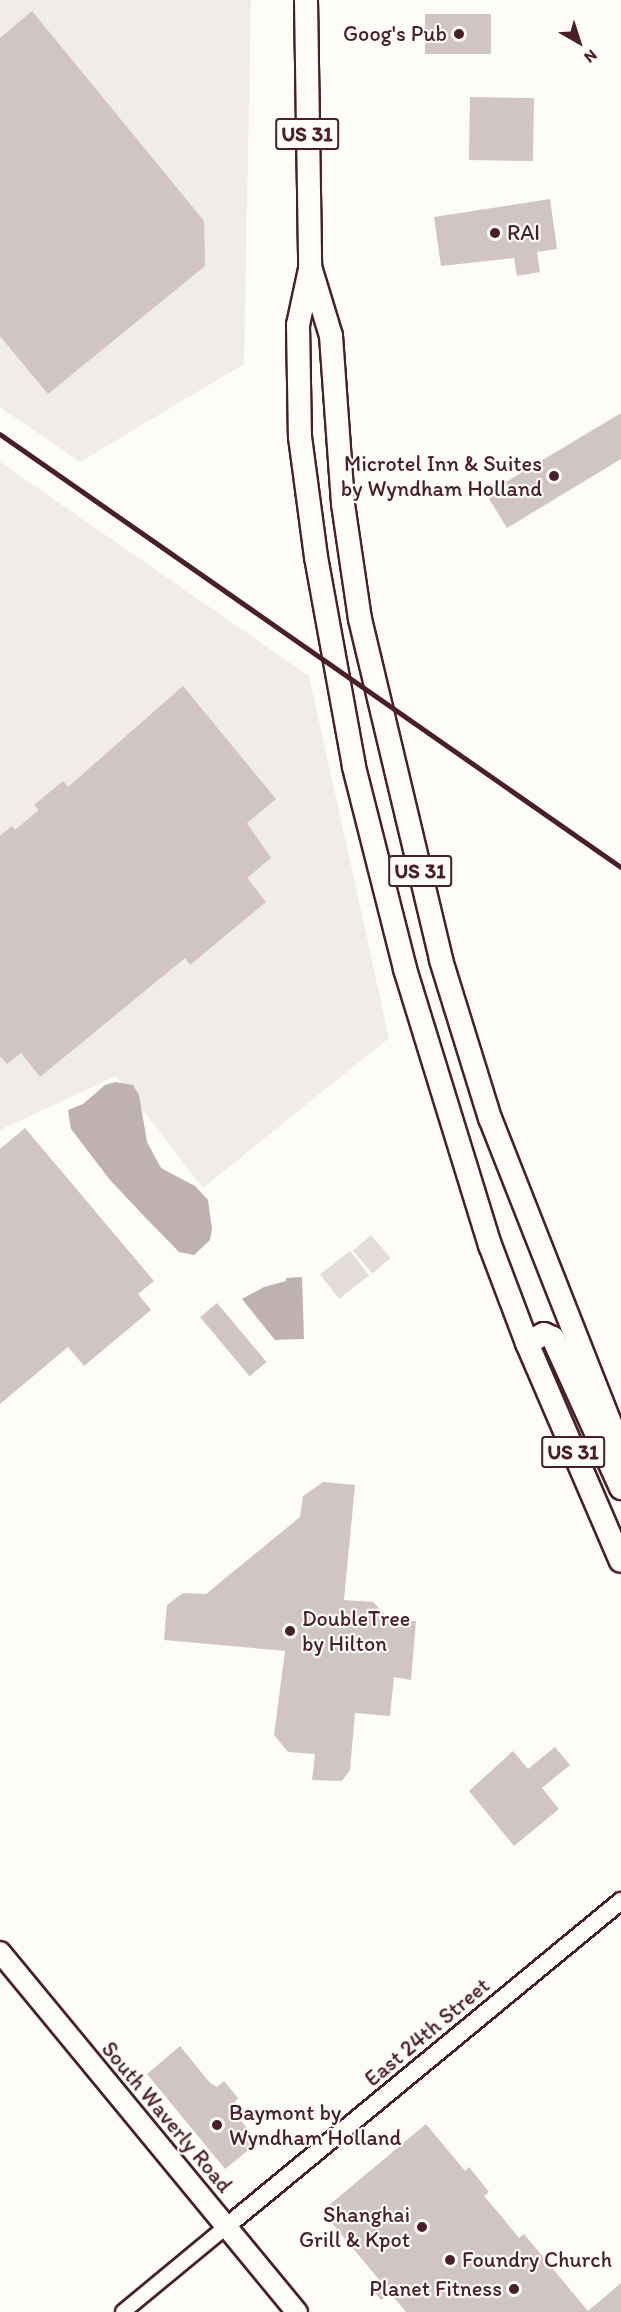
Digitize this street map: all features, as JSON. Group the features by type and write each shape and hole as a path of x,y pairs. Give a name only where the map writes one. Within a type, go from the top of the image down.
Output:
{"highway":[{"name":"US 31","path":"306,0 310,269 298,325 300,437 316,557 354,767 405,969 490,1245 527,1343 621,1561"},
{"name":"US 31","path":"310,269 331,336 342,504 360,620 441,960 490,1118 621,1450"},
{"path":"527,1343 544,1334 553,1338 621,1488"}],"main road":[{"name":"South Waverly Road","path":"0,1952 297,2312"}],"street":[{"name":"East 24th Street","path":"123,2312 621,1901"}],"shaded area":[{"path":"0,0 251,0 244,364 80,462 0,407"},
{"path":"0,462 309,676 389,1038 203,1188 116,1076 0,1130"},
{"path":"115,1082 133,1085 139,1095 147,1142 161,1168 195,1186 208,1200 212,1229 210,1240 194,1255 179,1252 110,1180 71,1129 68,1110 83,1104 105,1085"},
{"path":"371,1235 391,1258 373,1273 353,1251"},
{"path":"350,1251 369,1275 339,1299 320,1274"},
{"path":"302,1277 304,1339 275,1340 242,1299 264,1287 286,1281 286,1278"}],"building":[{"path":"32,11 204,221 205,266 48,394 0,336 0,38"},
{"name":"Goog's Pub","path":"425,14 491,14 491,54 425,54"},
{"path":"470,97 534,98 533,161 469,160"},
{"name":"RAI","path":"550,199 557,249 537,252 540,272 517,276 514,258 441,266 434,217"},
{"name":"Microtel Inn & Suites by Wyndham Holland","path":"621,413 621,459 507,528 486,494"},
{"path":"183,686 276,799 247,823 271,858 247,878 266,902 190,965 185,958 40,1077 21,1053 7,1064 0,1056 0,836 12,826 15,830 39,810 34,805 63,781 68,787"},
{"path":"25,1128 154,1281 138,1294 151,1310 84,1366 68,1347 0,1404 0,1149"},
{"path":"217,1303 266,1362 250,1376 200,1317"},
{"name":"DoubleTree by Hilton","path":"323,1482 355,1485 344,1600 373,1602 391,1621 416,1621 411,1680 394,1677 390,1716 355,1713 350,1770 342,1781 312,1780 315,1754 288,1752 274,1735 285,1651 164,1640 167,1605 183,1593 206,1594 300,1517 303,1496"},
{"path":"555,1747 570,1765 542,1788 559,1809 514,1846 469,1791 513,1751 528,1769"},
{"name":"Baymont by Wyndham Holland","path":"180,2046 210,2083 217,2087 224,2081 238,2098 231,2108 258,2142 225,2169 147,2074"},
{"path":"426,2124 465,2171 469,2167 489,2192 484,2196 519,2238 524,2234 588,2311 621,2283 621,2312 406,2312 390,2293 381,2300 372,2289 381,2282 322,2211"}],"railway":[{"path":"0,434 621,867"}],"place":[{"name":"Goog's Pub","path":"459,34"},
{"name":"RAI","path":"495,233"},
{"name":"Microtel Inn & Suites by Wyndham Holland","path":"554,476"},
{"name":"DoubleTree by Hilton","path":"290,1631"},
{"name":"Baymont by Wyndham Holland","path":"217,2125"},
{"name":"Shanghai Grill & Kpot","path":"422,2227"},
{"name":"Foundry Church","path":"450,2260"},
{"name":"Planet Fitness","path":"514,2289"}]}
